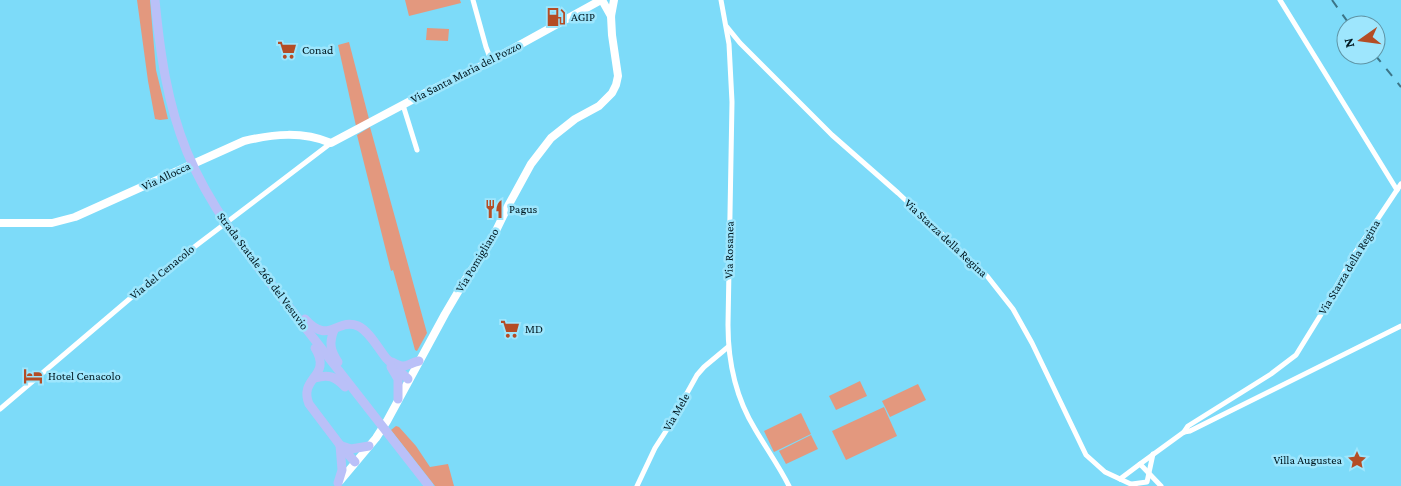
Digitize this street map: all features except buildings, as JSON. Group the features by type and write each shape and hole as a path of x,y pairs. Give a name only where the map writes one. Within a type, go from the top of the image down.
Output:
{"highway":[{"name":"Strada Statale 268 del Vesuvio","path":"156,3 162,64 174,116 186,151 211,200 231,232 353,388"},
{"path":"283,299 316,330 334,330 350,324 358,326 364,330 388,360 408,379"},
{"path":"295,314 320,356 321,367 308,384 306,397 309,404 355,462"},
{"path":"334,330 330,339 331,350 353,388 429,486"},
{"path":"388,360 399,366 405,366 418,361"},
{"path":"388,360 398,379 398,399"},
{"path":"314,378 327,376 338,379 369,409"},
{"path":"340,445 351,449 369,446"},
{"path":"337,485 342,470 340,445"}],"street":[{"path":"473,0 491,60"},
{"name":"Via Santa Maria del Pozzo","path":"331,143 602,0"},
{"name":"Via Pomigliano","path":"602,0 611,16"},
{"name":"Via Pomigliano","path":"337,485 380,433 418,361 465,280 490,243 531,164 551,138 565,126 599,106 612,93 618,76 612,43 611,16 614,0"},
{"name":"Via Rosanea","path":"721,0 730,44 732,102 728,347 737,389 750,420 790,486"},
{"path":"1280,0 1397,190"},
{"name":"Via Starza della Regina","path":"727,27 740,43 832,135 898,193 987,276 1013,309 1032,343 1086,455 1105,472 1133,485 1147,482 1149,473"},
{"path":"403,105 417,150"},
{"name":"Via Allocca","path":"0,222 52,223 75,217 244,141 268,135 292,134 316,137 331,143"},
{"name":"Via del Cenacolo","path":"0,409 160,273 331,143"},
{"name":"Via Starza della Regina","path":"1120,479 1184,432 1188,426 1272,374 1296,355 1355,253 1401,184"},
{"name":"Via Starza della Regina","path":"1184,432 1190,431 1401,326"},
{"name":"Via Mele","path":"637,486 654,448 666,431 697,375 728,347"},
{"path":"1149,473 1153,453"},
{"path":"1140,464 1161,486"}],"shaded area":[{"path":"137,0 150,0 156,70 168,119 155,119"},
{"path":"405,0 460,0 461,3 409,16"},
{"path":"427,28 449,29 448,41 426,40"},
{"path":"349,42 369,119 356,126 338,45"},
{"path":"370,127 427,333 417,351 415,350 393,270 391,271 357,135"},
{"path":"860,381 867,396 836,410 829,396"},
{"path":"918,384 926,400 890,417 882,401"},
{"path":"884,407 897,436 846,460 832,431"},
{"path":"801,413 811,434 774,452 764,431"},
{"path":"396,426 416,446 430,467 448,464 454,486 435,486 391,430"},
{"path":"811,435 818,449 786,464 779,451"}],"railway":[{"path":"1332,0 1343,15"},
{"path":"1383,65 1401,87"}],"place":[{"name":"AGIP","path":"556,17"},
{"name":"Conad","path":"287,50"},
{"name":"Pagus","path":"494,209"},
{"name":"MD","path":"510,329"},
{"name":"Hotel Cenacolo","path":"33,376"},
{"name":"Villa Augustea","path":"1357,460"}]}
